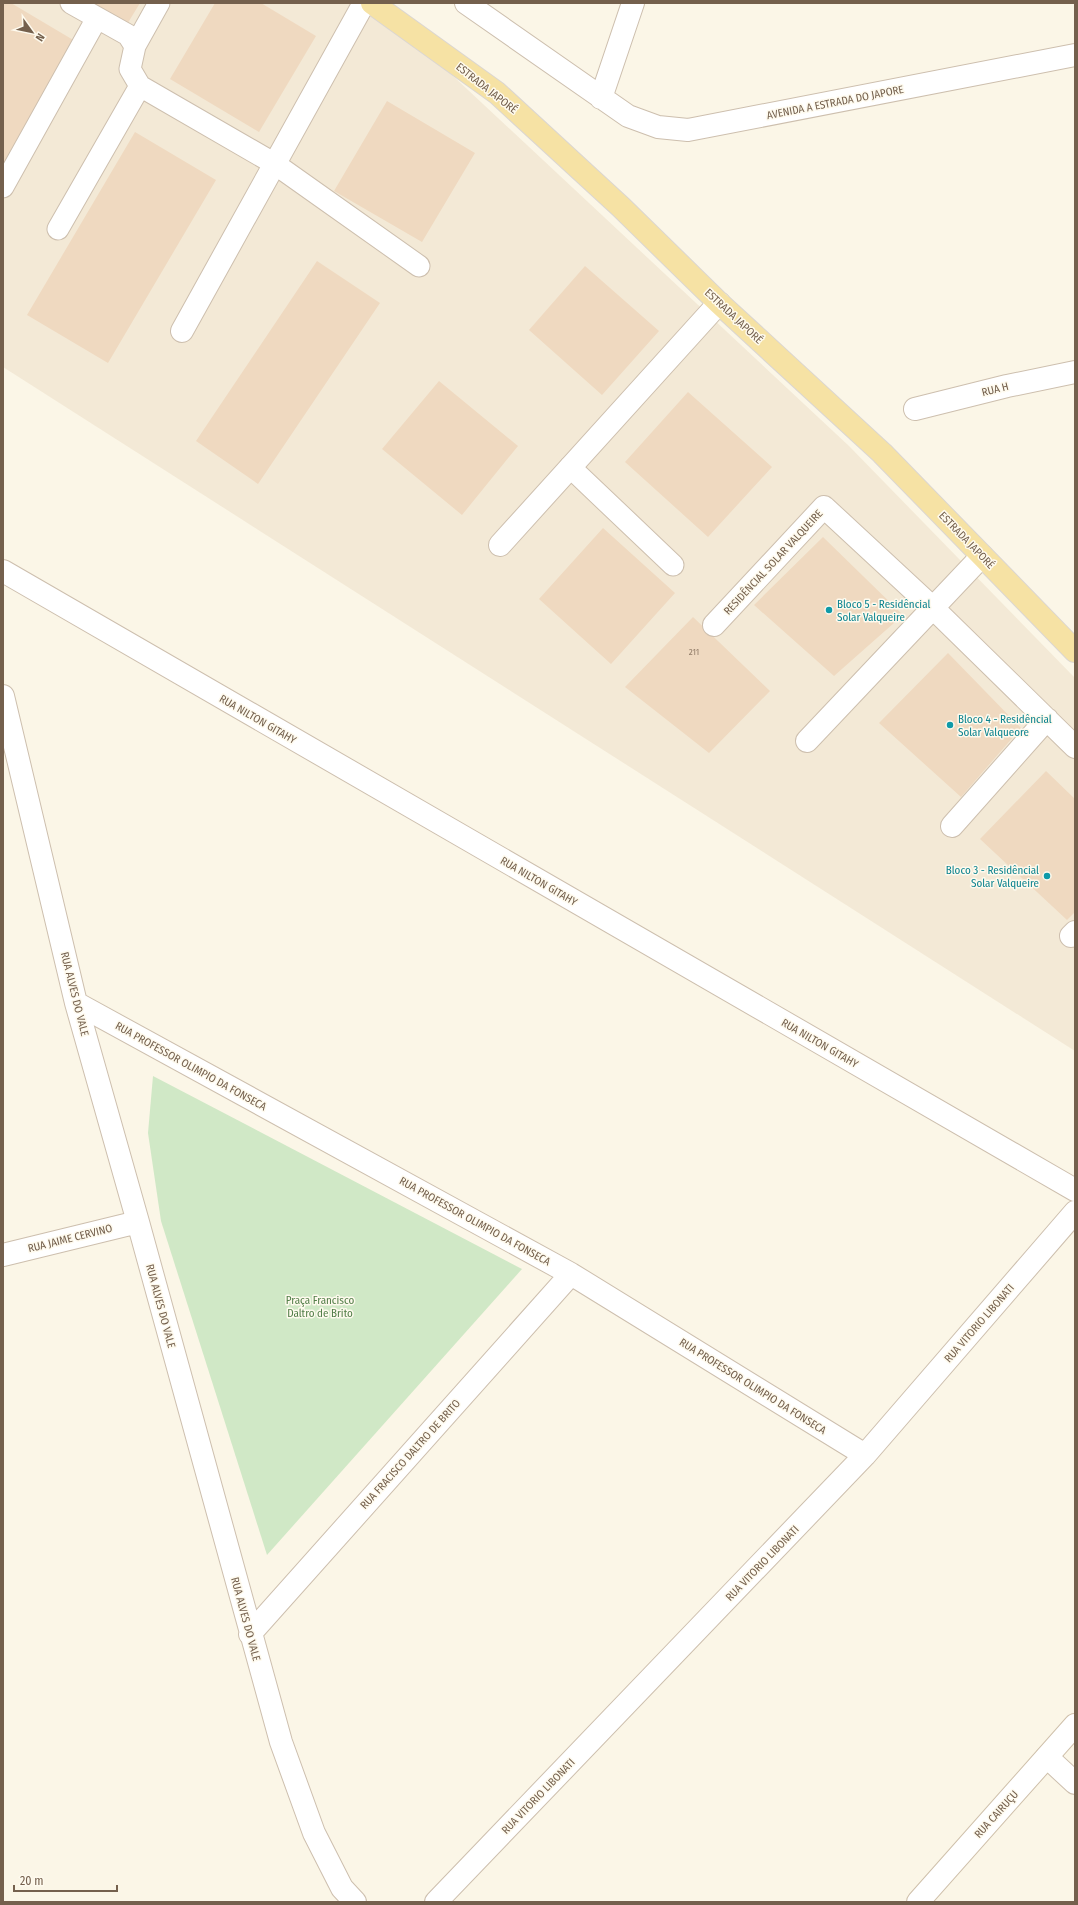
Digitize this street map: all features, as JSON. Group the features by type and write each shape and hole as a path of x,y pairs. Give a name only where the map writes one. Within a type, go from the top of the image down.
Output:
{"main road":[{"name":"ESTRADA JAPORÉ","path":"372,3 497,93 621,207 719,303 882,453 1075,651"}],"street":[{"path":"182,331 364,3"},
{"name":"AVENIDA A ESTRADA DO JAPORE","path":"466,3 628,116 658,127 688,130 1075,56"},
{"path":"601,98 633,3"},
{"path":"500,544 719,303"},
{"name":"RUA H","path":"915,409 1006,386 1075,372"},
{"name":"RESIDÊNCIAL SOLAR VALQUEIRE","path":"714,625 824,506 933,608 1075,747"},
{"path":"807,740 982,556"},
{"name":"RUA NILTON GITAHY","path":"3,571 1075,1190"},
{"name":"RUA ALVES DO VALE","path":"3,696 76,1003 138,1222 250,1634 281,1742 314,1833 342,1888 355,1902"},
{"path":"952,826 1047,719"},
{"name":"RUA PROFESSOR OLIMPIO DA FONSECA","path":"76,1003 571,1274 865,1455"},
{"name":"RUA VITORIO LIBONATI","path":"436,1902 865,1455 1075,1212"},
{"name":"RUA JAIME CERVINO","path":"3,1255 138,1222"},
{"name":"RUA FRACISCO DALTRO DE BRITO","path":"250,1634 571,1274"},
{"name":"RUA CAIRUÇU","path":"918,1902 1075,1725"},
{"path":"1047,1757 1075,1783"}],"lane":[{"path":"71,3 128,35 135,46"},
{"path":"159,3 135,46 130,70 140,86 275,164 419,266"},
{"path":"3,187 97,18"},
{"path":"58,228 140,86"},
{"path":"570,467 673,565"}],"shaded area":[{"path":"3,3 375,3 849,446 1075,678 1075,1051 3,367"}],"green space":[{"name":"Praça Francisco Daltro de Brito","path":"153,1076 522,1269 267,1555 161,1221 148,1133"}],"building":[{"path":"3,3 11,3 80,44 3,174"},
{"path":"87,3 140,3 126,26"},
{"path":"215,3 261,3 316,36 259,132 170,79"},
{"path":"387,101 475,153 422,242 334,191"},
{"path":"135,132 216,180 108,363 27,315"},
{"path":"317,261 380,303 258,484 196,441"},
{"path":"585,266 659,331 602,395 529,330"},
{"path":"439,381 518,446 462,515 382,449"},
{"path":"688,392 772,467 708,537 625,462"},
{"path":"603,528 675,593 611,664 539,599"},
{"name":"Bloco 5 - Residêncial Solar Valqueire","path":"823,537 903,615 834,676 754,605"},
{"path":"693,617 770,691 709,753 625,687"},
{"name":"Bloco 4 - Residêncial Solar Valqueore","path":"948,653 1021,728 961,797 879,723"},
{"name":"Bloco 3 - Residêncial Solar Valqueire","path":"1046,771 1075,799 1075,912 1067,920 980,839"}],"place":[{"name":"Bloco 5 - Residêncial Solar Valqueire","path":"829,610"},
{"name":"Bloco 4 - Residêncial Solar Valqueore","path":"950,725"},
{"name":"Bloco 3 - Residêncial Solar Valqueire","path":"1047,876"}]}
